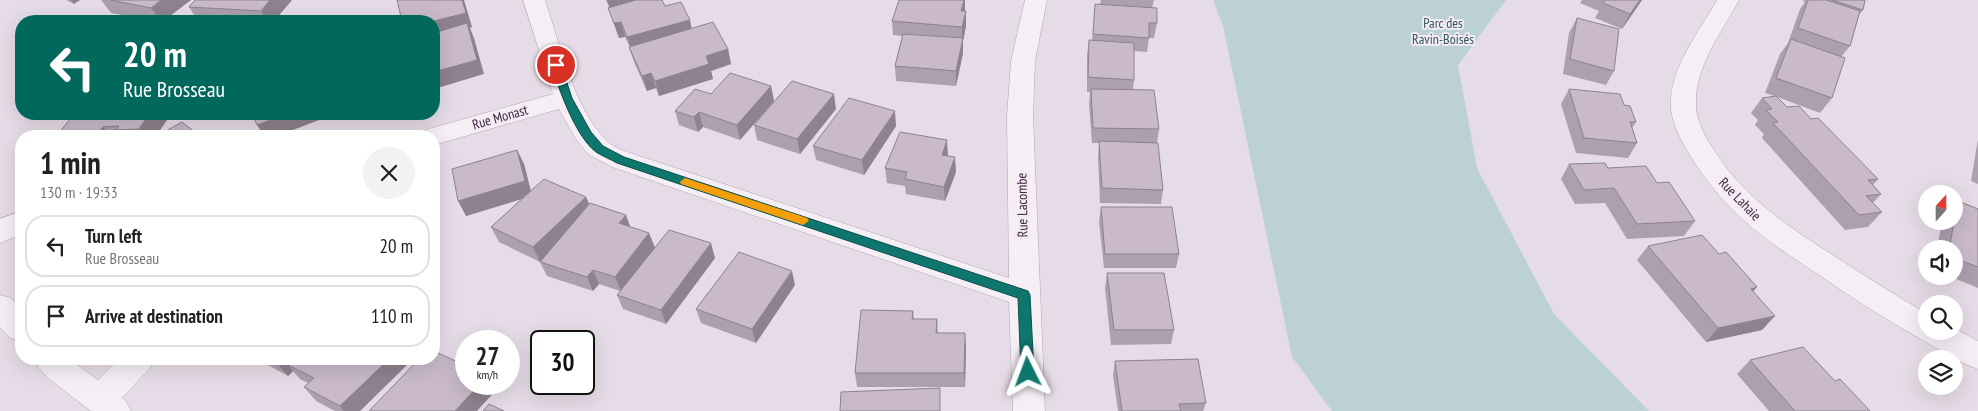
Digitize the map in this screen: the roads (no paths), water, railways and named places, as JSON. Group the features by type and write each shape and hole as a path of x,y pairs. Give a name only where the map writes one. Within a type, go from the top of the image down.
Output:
{"street":[{"path":"534,0 567,98 586,134 599,148 621,160 1024,295"},
{"name":"Rue Lacombe","path":"1029,411 1020,116 1023,61 1036,0"},
{"name":"Rue Lahaie","path":"1728,0 1689,75 1683,93 1684,113 1691,133 1705,159 1725,187 1751,214 1784,239 1918,323"},
{"name":"Rue Monast","path":"440,134 567,98"},
{"path":"0,232 15,225"},
{"path":"0,307 15,323"},
{"path":"1949,340 1978,356"},
{"path":"55,365 108,405 135,365"}],"park label":[{"name":"Parc des Ravin-Boisés","path":"1443,32"}]}
